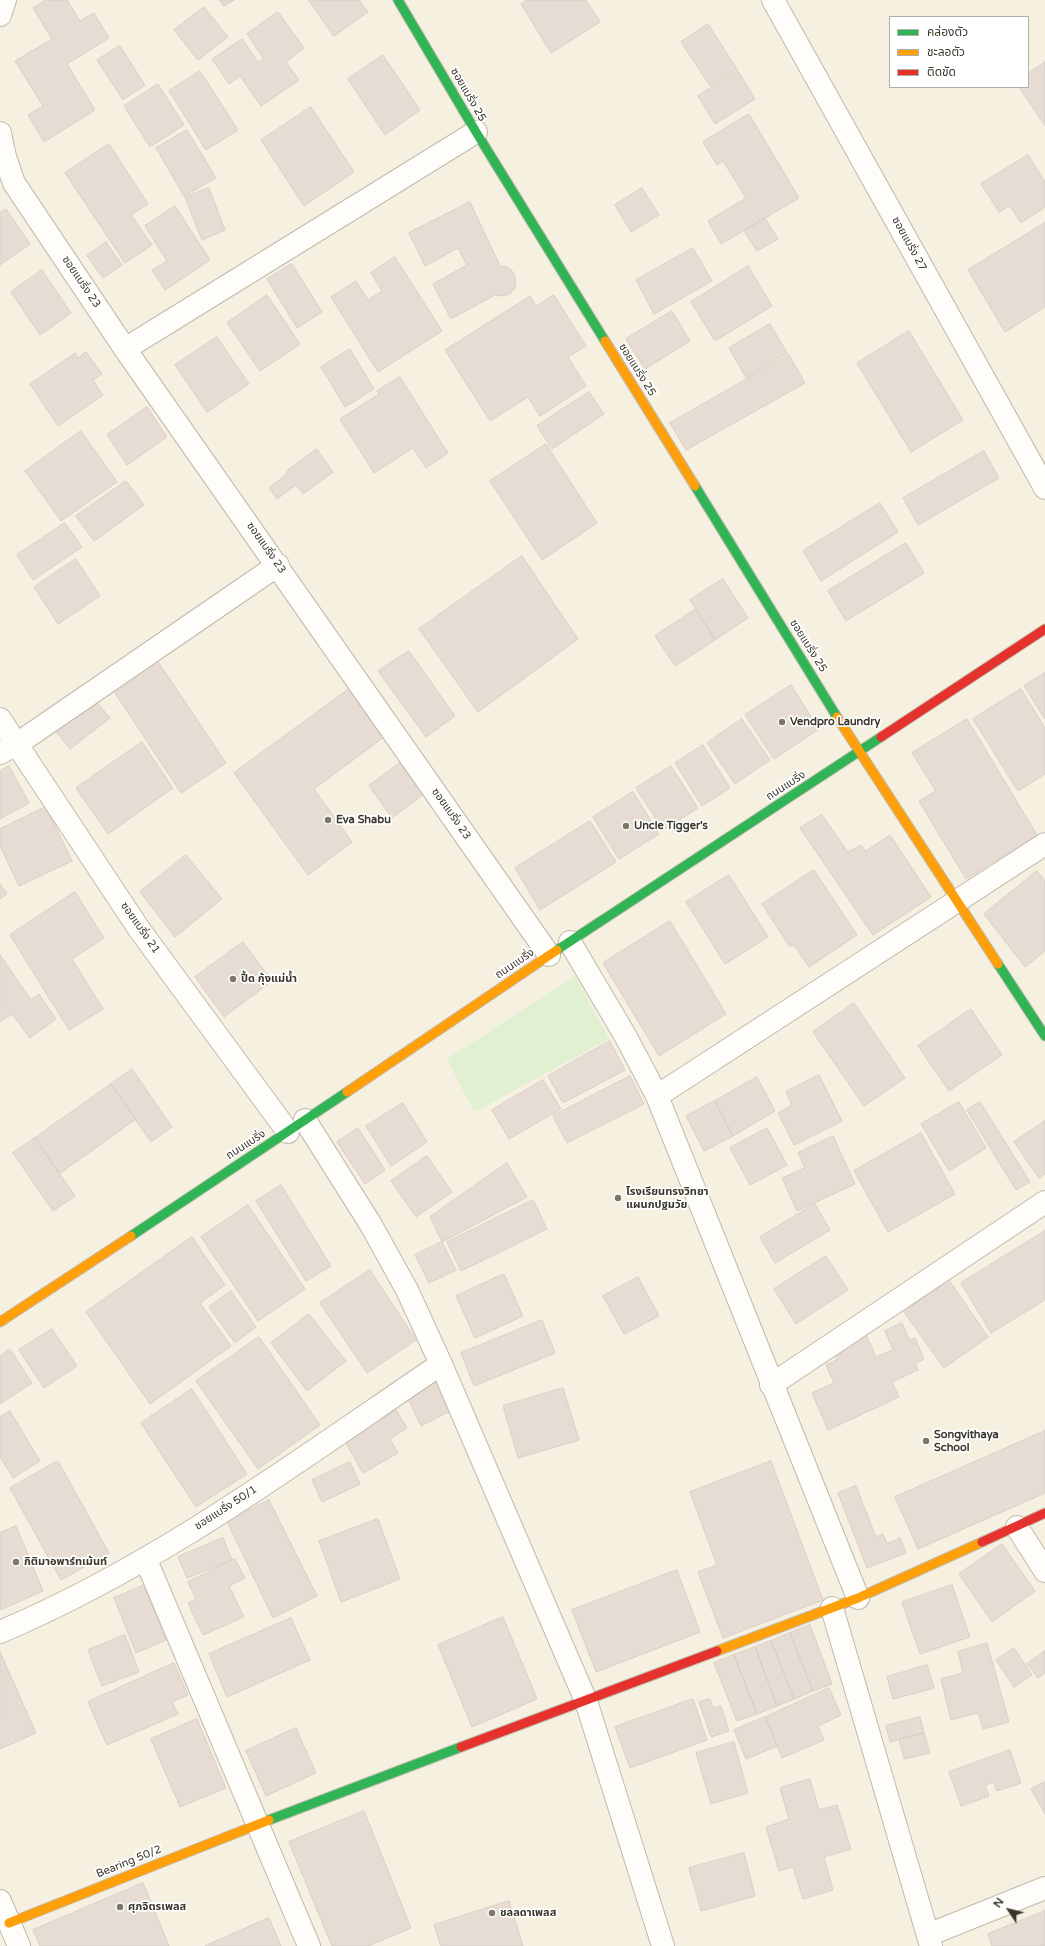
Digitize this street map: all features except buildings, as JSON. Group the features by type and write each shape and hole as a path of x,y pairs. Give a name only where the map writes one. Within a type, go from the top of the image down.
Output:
{"street":[{"path":"0,15 5,0"},
{"name":"ซอยแบริ่ง 25","path":"398,0 476,132 859,752 1045,1036"},
{"name":"ซอยแบริ่ง 27","path":"773,0 1045,488"},
{"path":"126,348 476,132"},
{"name":"ซอยแบริ่ง 23","path":"0,133 5,157 7,188 126,348 278,564 549,955"},
{"path":"8,748 278,564"},
{"name":"ถนนแบริ่ง","path":"0,1322 296,1126 549,955 1045,629"},
{"name":"ซอยแบริ่ง 21","path":"0,718 8,748 139,929 296,1126 385,1251 407,1290 441,1364 586,1701 663,1946"},
{"path":"657,1096 1045,844"},
{"path":"570,942 626,1037 657,1096 858,1598"},
{"path":"772,1384 1045,1202"},
{"name":"ซอยแบริ่ง 50/1","path":"0,1632 51,1611 146,1560 244,1497 441,1364"},
{"name":"Bearing 50/2","path":"9,1923 257,1824 858,1598 1045,1513"},
{"path":"1017,1527 1045,1571"},
{"path":"146,1560 309,1946"},
{"path":"832,1608 929,1941 1045,1888"},
{"path":"0,1901 19,1946"}],"green space":[{"path":"575,976 609,1039 474,1112 447,1059"}],"traffic: fast":[{"path":"398,0 476,132 605,341"},
{"path":"695,486 837,717"},
{"path":"557,950 881,737"},
{"path":"998,964 1045,1036"},
{"path":"131,1236 347,1092"},
{"path":"269,1820 461,1747"}],"traffic: slow":[{"path":"605,341 695,486"},
{"path":"837,717 998,964"},
{"path":"347,1092 557,950"},
{"path":"0,1322 131,1236"},
{"path":"717,1651 858,1598 982,1542"},
{"path":"9,1923 269,1820"}],"traffic: jam":[{"path":"881,737 1045,629"},
{"path":"982,1542 1045,1513"},
{"path":"461,1747 717,1651"}],"place":[{"name":"Vendpro Laundry","path":"782,722"},
{"name":"Eva Shabu","path":"328,820"},
{"name":"Uncle Tigger's","path":"626,826"},
{"name":"ปื้ด กุ้งแม่น้ำ","path":"233,979"},
{"name":"โรงเรียนทรงวิทยา แผนกปฐมวัย","path":"618,1198"},
{"name":"Songvithaya School","path":"926,1441"},
{"name":"กิติมาอพาร์ทเม้นท์","path":"16,1562"},
{"name":"ศุภจิตรเพลส","path":"120,1907"},
{"name":"ชลลดาเพลส","path":"492,1913"}]}
